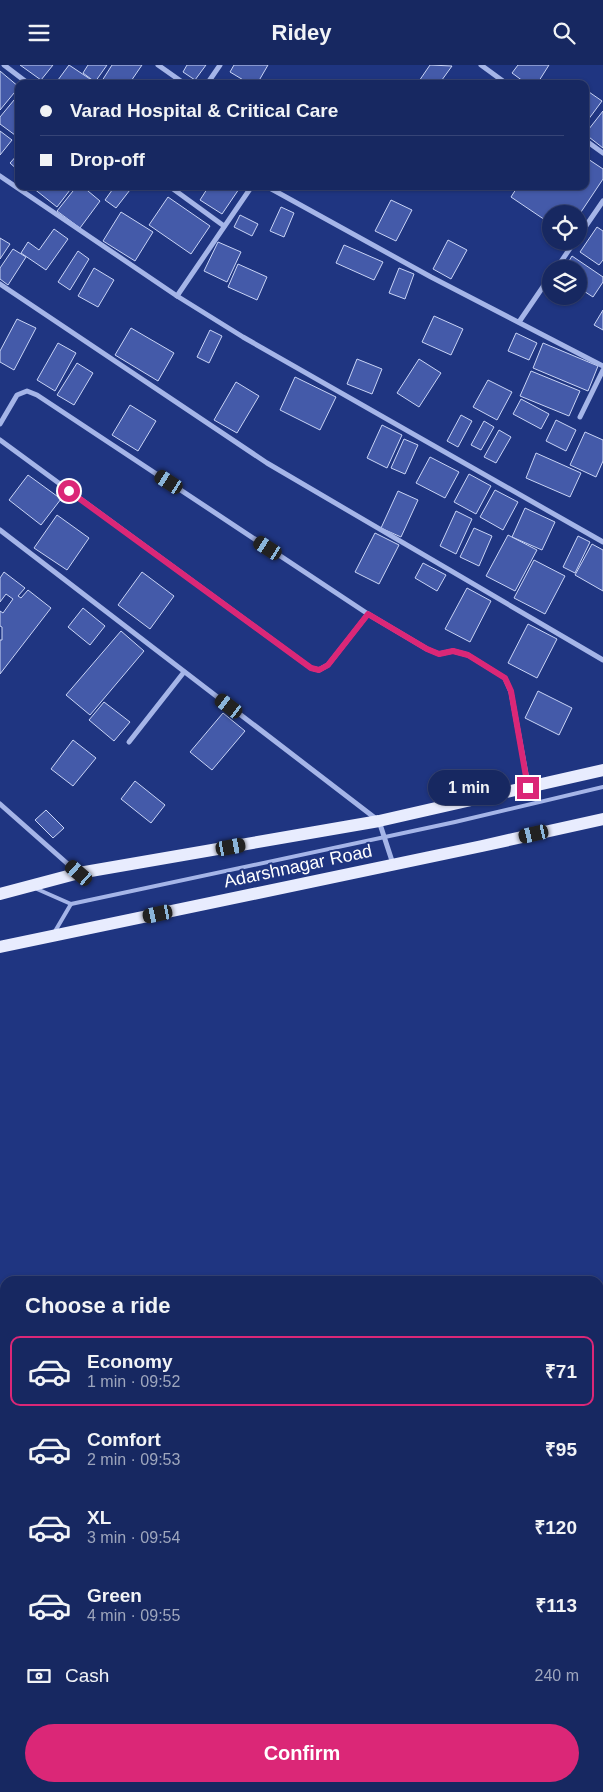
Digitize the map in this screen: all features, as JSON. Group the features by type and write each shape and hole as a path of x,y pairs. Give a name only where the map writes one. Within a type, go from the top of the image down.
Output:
{"main road":[{"name":"Adarshnagar Road","path":"0,894 79,873 379,821 603,770"},
{"name":"Adarshnagar Road","path":"0,947 603,819"}],"street":[{"path":"4,65 24,80"},
{"path":"158,65 179,80"},
{"path":"210,80 220,65"},
{"path":"481,65 502,80"},
{"path":"589,143 603,153"},
{"path":"0,176 15,186"},
{"path":"20,190 177,297 243,337 603,542"},
{"path":"174,190 224,227"},
{"path":"177,297 249,190"},
{"path":"273,190 430,277 603,366"},
{"path":"587,224 603,201"},
{"path":"0,285 267,463 603,660"},
{"path":"519,322 542,288"},
{"path":"580,417 603,370"},
{"path":"0,424 17,395 27,391 36,395 368,614 427,649 439,654 453,651 468,655 505,678 511,691 528,788"},
{"path":"0,439 311,668 319,670 328,665 368,614"},
{"path":"0,530 379,821 393,865"},
{"path":"129,742 184,672"},
{"path":"0,804 79,873"}],"lane":[{"path":"31,886 71,904 384,837 603,787"},
{"path":"52,936 71,904"}],"building":[{"path":"20,65 53,65 41,80"},
{"path":"69,65 90,79 89,80 58,80"},
{"path":"88,65 107,65 96,80 92,80 83,73"},
{"path":"112,65 142,65 132,80 103,80"},
{"path":"187,65 206,65 195,80 183,72"},
{"path":"234,65 268,65 259,80 243,80 230,72"},
{"path":"430,65 452,66 442,80 420,80"},
{"path":"518,65 549,65 540,80 522,80 512,73"},
{"path":"0,71 15,84 15,92 0,110"},
{"path":"589,92 602,101 589,119"},
{"path":"15,99 15,135 0,124 0,117"},
{"path":"603,111 603,148 589,137 589,129"},
{"path":"0,131 12,140 0,155"},
{"path":"15,157 15,167 10,163"},
{"path":"589,160 603,169 603,179 586,205 542,205 542,218 511,197 515,190 589,190"},
{"path":"36,190 70,190 57,207"},
{"path":"74,190 87,190 100,201 80,228 57,211"},
{"path":"112,190 130,190 116,208 105,200"},
{"path":"206,190 238,190 222,214 200,200"},
{"path":"168,197 210,226 191,254 149,225"},
{"path":"391,200 412,210 396,241 375,231"},
{"path":"281,207 294,213 284,237 270,231"},
{"path":"121,212 153,232 135,261 103,241"},
{"path":"240,215 258,224 252,236 234,227"},
{"path":"597,227 603,231 603,260 599,265 580,252 581,250 587,250 587,242"},
{"path":"54,229 68,239 46,270 21,253 28,242 39,250"},
{"path":"0,238 10,244 0,259"},
{"path":"448,240 467,250 451,279 433,269"},
{"path":"218,242 241,252 227,282 204,271"},
{"path":"344,245 383,262 374,280 336,263"},
{"path":"13,249 26,257 8,285 0,279 0,268"},
{"path":"78,251 89,259 70,290 58,282"},
{"path":"572,256 578,260 570,260"},
{"path":"238,264 267,277 257,300 228,287"},
{"path":"587,266 603,277 603,282 593,297 587,293"},
{"path":"94,268 114,280 98,307 78,296"},
{"path":"399,268 414,274 405,299 389,293"},
{"path":"603,310 603,330 594,325"},
{"path":"434,316 463,329 451,355 422,342"},
{"path":"17,319 36,328 14,370 0,362 0,351"},
{"path":"131,328 174,353 158,381 115,355"},
{"path":"210,330 222,336 209,363 197,357"},
{"path":"516,333 537,343 529,360 508,351"},
{"path":"58,343 76,353 55,391 37,380"},
{"path":"543,343 598,366 588,391 533,368"},
{"path":"357,359 382,369 372,394 347,384"},
{"path":"419,359 441,373 419,407 397,393"},
{"path":"77,363 93,373 74,405 57,395"},
{"path":"531,371 580,391 569,416 520,396"},
{"path":"295,377 336,397 320,430 280,410"},
{"path":"488,380 512,392 497,420 473,407"},
{"path":"236,382 259,396 237,433 214,420"},
{"path":"521,399 549,414 541,429 513,414"},
{"path":"130,405 156,421 138,451 112,435"},
{"path":"461,415 472,421 458,447 447,441"},
{"path":"556,420 576,430 566,451 546,441"},
{"path":"484,421 494,427 481,450 471,445"},
{"path":"382,425 402,435 387,468 367,458"},
{"path":"499,430 511,437 496,463 484,457"},
{"path":"585,432 603,440 603,461 596,477 570,465"},
{"path":"404,439 418,445 405,474 391,468"},
{"path":"536,453 581,473 570,497 526,478"},
{"path":"430,457 459,472 445,498 416,483"},
{"path":"469,474 491,486 476,514 454,502"},
{"path":"28,475 61,499 41,525 9,500"},
{"path":"495,490 518,502 503,530 480,517"},
{"path":"398,491 418,500 401,537 381,528"},
{"path":"525,508 555,522 542,550 512,537"},
{"path":"456,511 472,519 456,554 440,546"},
{"path":"57,515 89,538 67,570 34,548"},
{"path":"474,528 492,536 479,566 460,557"},
{"path":"375,533 399,545 379,584 355,572"},
{"path":"508,535 537,550 515,591 486,576"},
{"path":"578,536 590,542 575,573 563,567"},
{"path":"592,544 603,550 603,591 575,575"},
{"path":"534,560 565,576 545,614 514,598"},
{"path":"423,563 446,575 437,591 415,578"},
{"path":"4,572 25,588 18,596 21,598 28,590 51,608 0,674 2,627 0,626 0,611 3,613 13,599 6,594 0,602 0,578"},
{"path":"142,572 174,596 150,629 118,605"},
{"path":"467,588 491,601 470,642 445,629"},
{"path":"83,608 105,626 90,645 68,627"},
{"path":"528,624 557,639 537,678 508,663"},
{"path":"121,631 144,651 90,715 66,695"},
{"path":"538,691 572,708 559,735 525,718"},
{"path":"104,702 130,722 114,741 89,720"},
{"path":"223,713 245,731 212,770 190,752"},
{"path":"73,740 96,758 73,786 51,769"},
{"path":"135,781 165,805 151,823 121,799"},
{"path":"46,810 64,828 53,838 35,820"}],"route":[{"path":"69,491 311,668 319,670 328,665 368,614 427,649 439,654 453,651 468,655 490,668 505,678 511,691 528,788"}]}
